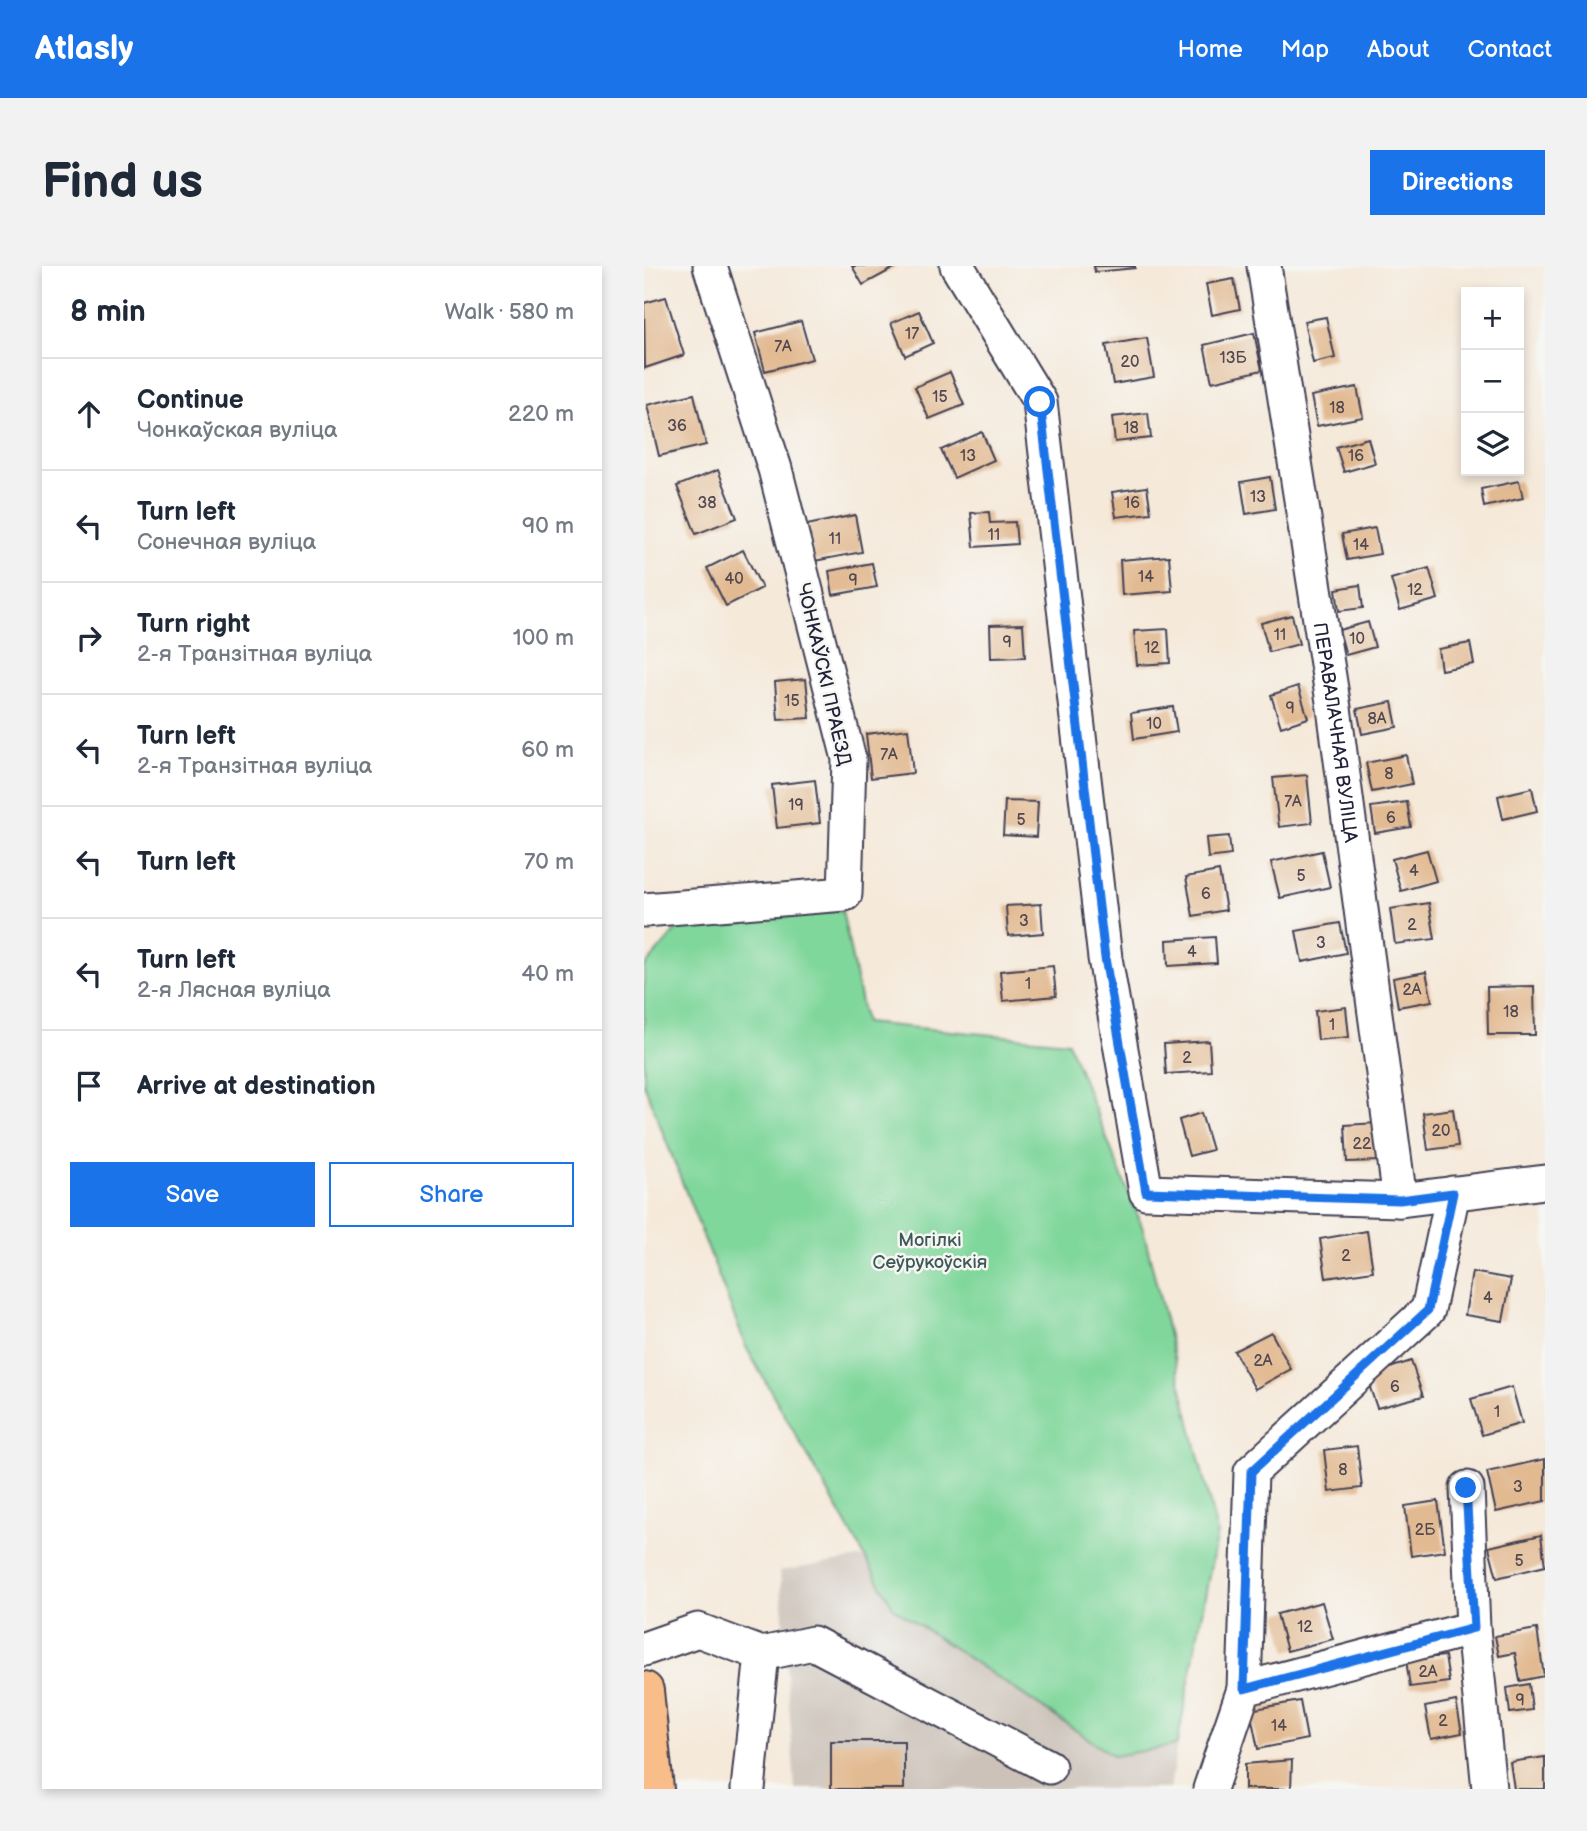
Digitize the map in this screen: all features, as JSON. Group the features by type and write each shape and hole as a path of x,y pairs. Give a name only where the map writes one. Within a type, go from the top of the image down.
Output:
{"main road":[{"path":"644,1690 654,1789"}],"street":[{"name":"ЧОНКАЎСКІ ПРАЕЗД","path":"644,910 845,894 849,759 775,469 710,266"},
{"path":"957,266 1040,402 1105,958 1146,1192 1400,1200 1545,1182"},
{"name":"ПЕРАВАЛАЧНАЯ ВУЛІЦА","path":"1264,266 1334,708 1400,1200"},
{"path":"1210,1789 1244,1689 1251,1472 1428,1310 1453,1193"},
{"path":"1466,1488 1474,1628 1489,1789"},
{"path":"1244,1689 1474,1628"},
{"path":"644,1649 698,1630 762,1654 813,1643 1049,1767"},
{"path":"748,1789 762,1654"}],"shaded area":[{"path":"865,1557 894,1608 1114,1756 1177,1745 1170,1789 795,1789 780,1571"}],"green space":[{"name":"Могілкі Сеўрукоўскія","path":"842,910 865,1023 1068,1042 1143,1229 1217,1533 1177,1745 1114,1756 894,1608 747,1349 644,1084 644,967 677,929"}],"building":[{"path":"852,266 898,266 863,285"},
{"path":"1094,266 1135,266 1135,268 1095,272"},
{"path":"1234,279 1240,309 1212,315 1206,284"},
{"path":"666,297 684,355 645,368 644,303"},
{"path":"919,311 933,343 905,356 891,323"},
{"path":"1326,317 1335,358 1313,363 1304,321"},
{"path":"801,321 812,359 765,371 755,333"},
{"path":"1254,333 1262,370 1212,382 1204,345"},
{"path":"1147,338 1154,377 1113,384 1106,345"},
{"path":"950,372 964,405 929,419 915,387"},
{"path":"1357,387 1363,417 1317,426 1311,396"},
{"path":"694,394 706,445 659,456 647,405"},
{"path":"1148,413 1151,438 1115,442 1112,417"},
{"path":"982,432 994,460 954,478 941,450"},
{"path":"1368,438 1375,463 1344,472 1336,447"},
{"path":"718,470 737,518 696,534 677,486"},
{"path":"1270,477 1275,509 1246,514 1241,482"},
{"path":"1519,481 1523,498 1484,507 1481,489"},
{"path":"1147,487 1151,513 1116,517 1112,492"},
{"path":"989,512 990,523 1015,522 1017,544 974,547 971,513"},
{"path":"855,515 862,552 814,561 807,525"},
{"path":"1375,528 1380,554 1347,560 1342,534"},
{"path":"743,550 762,588 726,606 707,568"},
{"path":"1169,556 1172,591 1122,595 1120,560"},
{"path":"872,563 877,587 833,595 829,571"},
{"path":"1429,568 1438,599 1400,610 1391,579"},
{"path":"1360,585 1363,608 1339,611 1336,589"},
{"path":"1292,615 1299,644 1269,652 1261,623"},
{"path":"1368,622 1375,647 1346,655 1339,630"},
{"path":"1023,624 1025,657 991,658 990,625"},
{"path":"1168,629 1170,663 1137,665 1134,631"},
{"path":"1470,643 1474,664 1441,670 1438,649"},
{"path":"806,679 810,718 778,720 775,682"},
{"path":"1298,686 1308,718 1281,727 1271,695"},
{"path":"1392,702 1397,727 1362,734 1357,709"},
{"path":"1173,707 1177,732 1134,739 1131,713"},
{"path":"908,729 913,773 871,778 866,734"},
{"path":"1406,755 1412,784 1372,792 1366,763"},
{"path":"1307,775 1312,823 1279,827 1273,778"},
{"path":"815,780 820,823 777,828 772,785"},
{"path":"1532,788 1537,811 1503,819 1498,796"},
{"path":"1005,801 1038,802 1036,837 1003,835"},
{"path":"1407,802 1411,827 1375,833 1371,807"},
{"path":"1229,836 1231,855 1208,858 1206,838"},
{"path":"1427,850 1436,881 1401,891 1392,859"},
{"path":"1322,851 1330,887 1280,898 1271,862"},
{"path":"1219,871 1226,910 1193,916 1186,877"},
{"path":"1429,903 1435,939 1395,944 1390,909"},
{"path":"1041,904 1043,933 1008,936 1006,906"},
{"path":"1340,923 1346,953 1302,962 1296,931"},
{"path":"1215,937 1217,963 1168,966 1167,940"},
{"path":"1053,966 1056,996 1003,1001 1000,971"},
{"path":"1426,972 1432,1001 1398,1007 1393,978"},
{"path":"1534,986 1535,1035 1488,1035 1487,987"},
{"path":"1346,1007 1349,1037 1318,1040 1315,1011"},
{"path":"1209,1041 1211,1071 1166,1074 1164,1044"},
{"path":"1453,1109 1458,1146 1428,1150 1423,1113"},
{"path":"1201,1113 1212,1150 1189,1156 1179,1120"},
{"path":"1378,1123 1380,1161 1347,1162 1345,1125"},
{"path":"1367,1231 1373,1271 1326,1278 1320,1239"},
{"path":"1472,1272 1511,1279 1503,1321 1465,1315"},
{"path":"1271,1332 1291,1369 1255,1389 1234,1351"},
{"path":"1411,1361 1423,1396 1377,1408 1366,1376"},
{"path":"1512,1387 1522,1423 1482,1435 1471,1399"},
{"path":"1357,1446 1362,1488 1329,1492 1324,1450"},
{"path":"1545,1459 1545,1501 1496,1512 1487,1472"},
{"path":"1438,1501 1445,1551 1411,1556 1405,1506"},
{"path":"1541,1535 1545,1566 1497,1578 1489,1547"},
{"path":"1322,1602 1333,1639 1287,1651 1277,1614"},
{"path":"1537,1629 1544,1676 1520,1681 1515,1653 1499,1656 1495,1636"},
{"path":"1445,1656 1449,1682 1410,1687 1406,1660"},
{"path":"1529,1684 1532,1710 1510,1713 1507,1688"},
{"path":"1300,1701 1307,1739 1258,1749 1250,1710"},
{"path":"1456,1701 1462,1733 1431,1739 1425,1707"},
{"path":"831,1741 904,1741 904,1789 831,1789"},
{"path":"1545,1757 1545,1789 1514,1789 1510,1762"},
{"path":"1292,1760 1291,1789 1245,1789 1245,1764"}],"route":[{"path":"1040,402 1105,958 1146,1192 1400,1200 1453,1193 1428,1310 1251,1472 1244,1689 1474,1628 1466,1488"}]}
